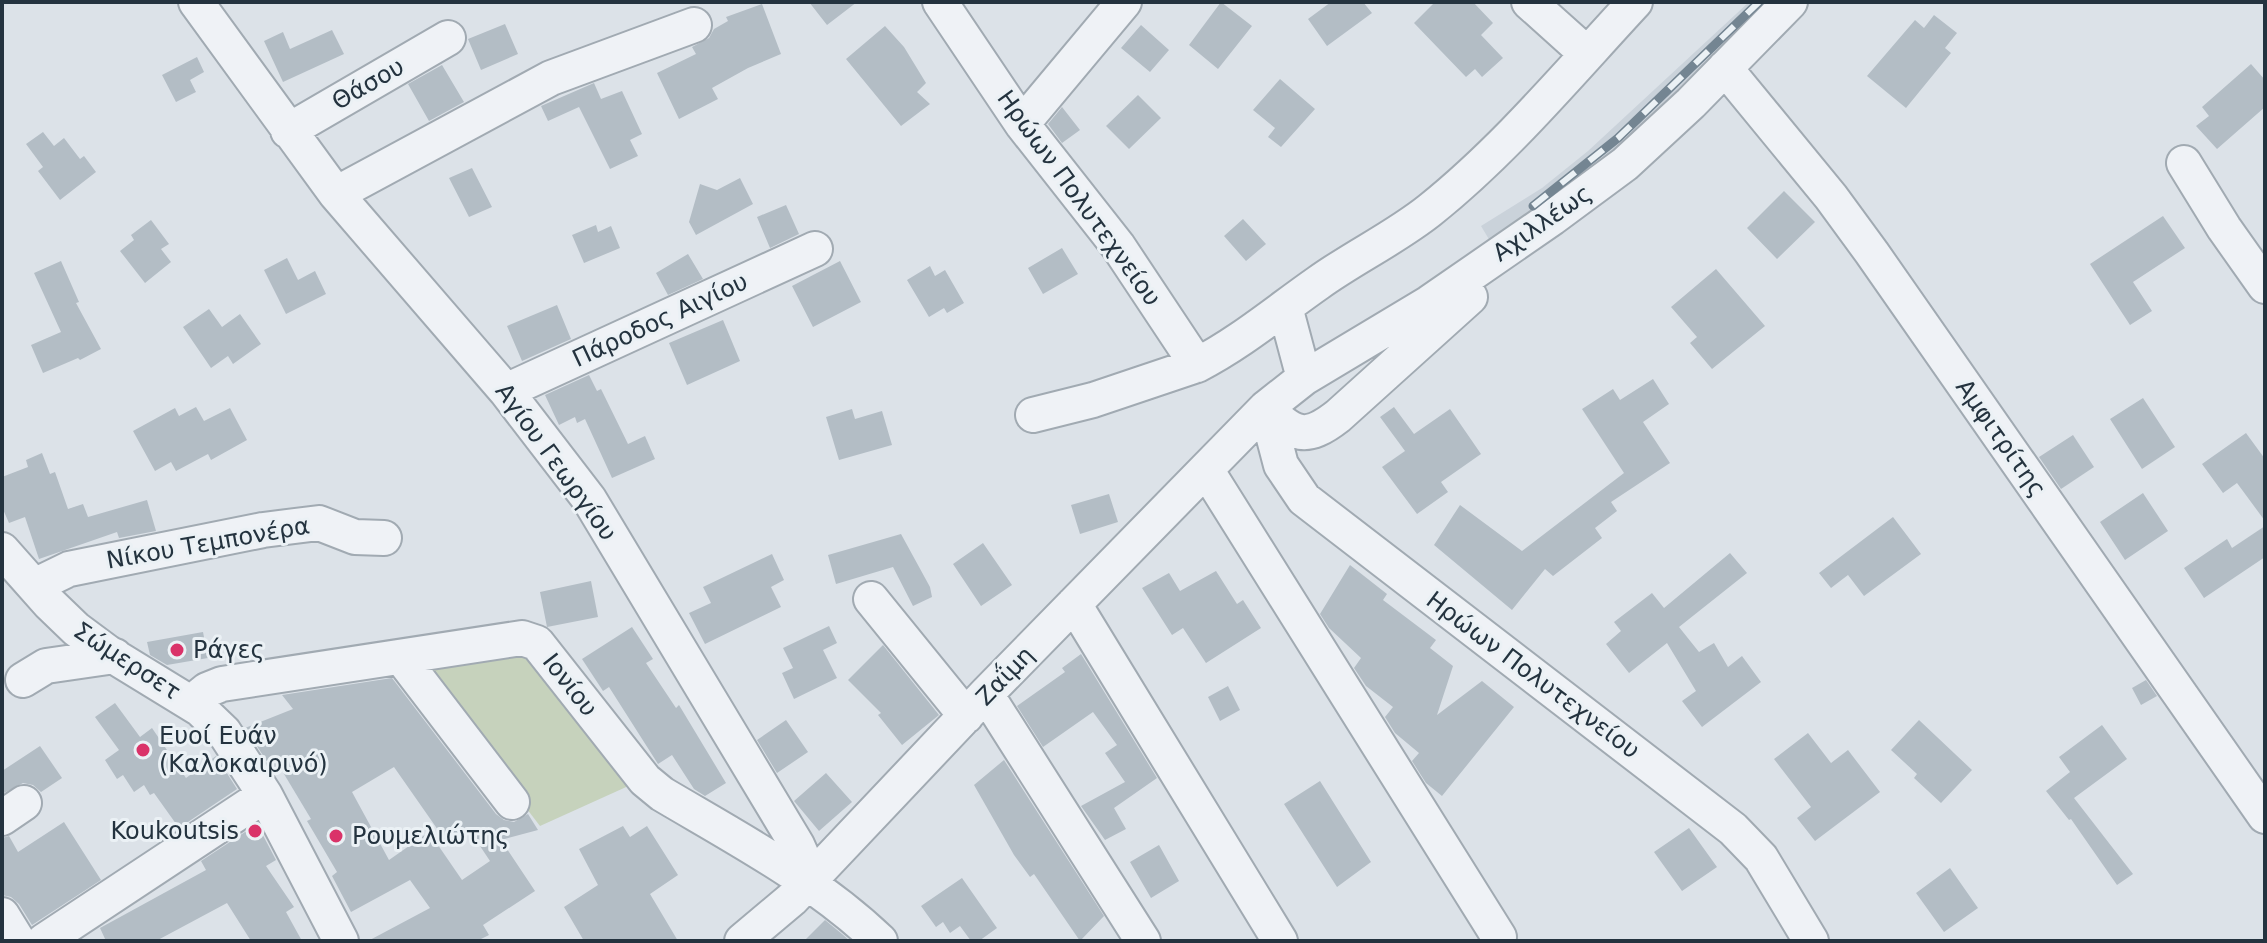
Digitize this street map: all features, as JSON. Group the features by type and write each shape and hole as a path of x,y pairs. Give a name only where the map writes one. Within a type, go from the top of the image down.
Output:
{"street":[{"name":"Αγίου Γεωργίου","path":"196,2 336,194 506,391 589,499 797,845 808,881"},
{"name":"Ηρώων Πολυτεχνείου","path":"940,2 1022,124 1118,246 1197,365"},
{"path":"1022,124 1124,2"},
{"path":"1529,2 1587,54"},
{"path":"1033,415 1093,400 1197,365 1217,355 1325,278 1415,222 1503,146 1635,2"},
{"name":"Αχιλλέως","path":"1266,408 1304,378 1429,303 1625,164 1790,2"},
{"path":"336,194 551,78 694,25"},
{"name":"Θάσου","path":"288,131 448,38"},
{"name":"Αμφιτρίτης","path":"1725,68 1845,216 2265,816"},
{"path":"2184,163 2265,286"},
{"path":"1266,408 1286,426 1301,433 1325,426 1456,308 1528,249 1537,237 1538,227"},
{"name":"Πάροδος Αιγίου","path":"506,391 815,249"},
{"path":"1285,307 1304,378"},
{"name":"Ηρώων Πολυτεχνείου","path":"1266,408 1281,465 1304,499 1733,829 1761,858 1811,941"},
{"name":"Ζαΐμη","path":"742,941 808,881 1266,408"},
{"path":"1207,471 1499,937"},
{"name":"Νίκου Τεμπονέρα","path":"34,586 69,569 263,530 319,523 355,537 384,538"},
{"name":"Σώμερσετ","path":"2,550 65,620 115,656 191,703 231,741 265,795 341,941"},
{"path":"871,599 976,705 1143,941"},
{"path":"1074,604 1280,941"},
{"name":"Ιονίου","path":"191,703 207,690 222,684 530,639 537,643 645,780 662,794 808,881"},
{"path":"23,680 46,666 115,656"},
{"path":"401,657 512,802"},
{"path":"44,941 265,795"},
{"path":"808,881 852,914 880,941"},
{"path":"2,915 18,941"}],"shaded area":[{"path":"1749,2 1771,2 1584,178 1490,241 1481,226 1542,188 1588,151"}],"green space":[{"path":"529,651 635,783 540,826 416,665"}],"building":[{"path":"809,2 857,2 827,25"},
{"path":"1221,2 1252,26 1218,69 1189,45"},
{"path":"1331,2 1363,2 1372,13 1327,46 1308,19"},
{"path":"1435,2 1473,2 1493,23 1481,35 1503,58 1482,77 1475,69 1466,77 1414,23"},
{"path":"762,4 781,54 712,88 718,99 679,119 657,73 696,54 692,47 709,38 714,29 728,21 726,17"},
{"path":"1934,15 1957,33 1945,48 1951,53 1906,108 1867,76 1915,20 1924,28"},
{"path":"505,24 518,54 481,70 468,39"},
{"path":"1141,25 1169,50 1150,72 1121,48"},
{"path":"885,26 904,47 926,83 917,92 930,104 901,126 846,59"},
{"path":"332,30 344,54 283,82 264,41 283,32 290,49"},
{"path":"197,57 204,72 190,80 196,92 176,102 162,75"},
{"path":"2251,64 2265,80 2265,107 2217,149 2196,126 2209,116 2202,107"},
{"path":"442,65 464,102 429,121 408,84"},
{"path":"1280,79 1315,109 1281,147 1268,137 1275,128 1253,110"},
{"path":"594,83 601,99 622,91 642,134 630,140 638,156 610,169 579,107 548,121 541,106"},
{"path":"1138,95 1161,118 1129,149 1106,126"},
{"path":"1062,107 1080,130 1062,143 1048,124"},
{"path":"43,132 54,146 64,138 80,159 84,156 96,172 60,200 38,171 43,167 26,144"},
{"path":"472,168 492,207 469,217 449,178"},
{"path":"740,178 753,204 696,235 689,222 700,184 717,190"},
{"path":"1784,191 1815,222 1777,259 1747,228"},
{"path":"786,205 799,234 770,248 757,217"},
{"path":"2163,216 2185,248 2133,282 2152,311 2130,325 2090,264"},
{"path":"1243,219 1266,244 1246,261 1224,236"},
{"path":"151,220 169,244 161,249 171,262 145,283 120,251 134,240 131,235"},
{"path":"596,225 598,232 611,226 620,248 584,263 572,235"},
{"path":"1062,248 1078,274 1043,294 1028,268"},
{"path":"688,254 703,279 668,295 656,273"},
{"path":"287,258 298,280 315,271 326,294 286,314 264,270"},
{"path":"61,261 79,302 76,303 101,349 43,373 31,345 61,332 34,273"},
{"path":"840,261 861,302 813,327 792,286"},
{"path":"930,266 935,276 945,270 964,303 947,313 944,308 929,317 907,280"},
{"path":"1716,269 1765,326 1712,369 1690,343 1697,337 1671,307"},
{"path":"557,305 571,339 522,361 507,326"},
{"path":"209,309 222,327 240,314 261,344 233,364 228,356 211,368 183,327"},
{"path":"723,320 740,361 687,385 669,343"},
{"path":"589,375 597,391 601,389 628,444 645,436 655,459 612,478 585,419 577,423 575,417 559,425 545,395"},
{"path":"1653,379 1669,404 1643,422 1670,463 1611,502 1617,511 1595,528 1602,538 1553,576 1545,569 1512,610 1434,545 1460,505 1522,551 1624,473 1582,409 1613,389 1620,400"},
{"path":"2143,398 2175,447 2142,469 2110,419"},
{"path":"196,407 204,421 230,408 247,440 211,460 208,454 176,471 171,462 155,471 133,431 175,408 179,416"},
{"path":"1394,407 1414,434 1450,409 1481,454 1441,482 1448,492 1417,514 1382,467 1405,451 1380,417"},
{"path":"852,409 855,419 882,411 892,445 839,460 826,417"},
{"path":"2246,433 2265,459 2265,521 2237,483 2223,493 2202,464"},
{"path":"2073,435 2094,467 2061,489 2039,457"},
{"path":"42,453 50,474 55,472 68,509 83,504 88,517 147,500 156,531 119,538 117,532 39,559 25,517 9,523 2,507 2,477 28,467 26,460"},
{"path":"2143,493 2168,531 2125,560 2100,522"},
{"path":"1109,494 1118,522 1080,534 1071,505"},
{"path":"1893,517 1921,554 1864,596 1848,575 1831,588 1819,573"},
{"path":"2265,526 2265,557 2204,598 2184,568 2227,539 2232,548"},
{"path":"901,534 930,587 932,597 913,606 893,567 836,584 828,555"},
{"path":"983,543 1012,585 981,606 953,564"},
{"path":"1730,553 1747,573 1679,627 1699,652 1714,643 1728,667 1742,656 1761,682 1702,727 1682,701 1696,691 1667,643 1629,673 1606,644 1621,631 1614,622 1652,593 1664,608"},
{"path":"772,554 784,580 771,587 781,607 705,644 689,613 711,603 703,587"},
{"path":"1350,565 1387,594 1383,600 1436,640 1430,648 1453,666 1437,715 1482,681 1514,707 1442,796 1426,783 1412,761 1419,753 1395,733 1385,717 1393,707 1366,686 1354,668 1361,658 1329,628 1320,614"},
{"path":"1216,571 1237,604 1243,600 1261,628 1206,663 1183,628 1172,635 1142,588 1169,573 1180,591"},
{"path":"591,581 598,617 547,627 540,592"},
{"path":"829,626 837,643 823,650 837,678 794,699 782,673 793,668 783,648"},
{"path":"632,627 653,659 646,663 676,708 679,705 726,783 705,796 694,789 672,755 658,764 609,687 603,691 582,659"},
{"path":"203,632 208,658 167,665 150,655 147,642"},
{"path":"883,645 939,715 902,745 878,715 881,713 848,680"},
{"path":"1081,654 1157,778 1114,808 1126,829 1105,840 1081,806 1125,782 1105,753 1117,745 1093,712 1043,747 1017,706 1065,672 1062,668"},
{"path":"392,678 496,814 514,822 528,814 538,830 501,840 535,891 483,925 489,935 477,941 368,941 430,908 410,880 351,912 332,876 337,872 307,821 311,819 281,769 274,772 245,728 293,709 282,695","holes":["394,767 445,840 468,828 490,861 462,880 429,832 389,860 352,792"]},
{"path":"2146,680 2157,696 2141,705 2132,688"},
{"path":"1228,686 1240,710 1220,721 1208,697"},
{"path":"115,703 140,737 152,728 186,778 216,756 237,789 179,828 154,793 150,795 144,785 134,792 123,775 117,779 105,760 119,750 95,717"},
{"path":"786,720 808,752 777,773 757,740"},
{"path":"1919,720 1972,770 1941,803 1914,778 1917,774 1891,750"},
{"path":"2102,725 2127,759 2074,798 2133,874 2117,885 2071,819 2046,791 2070,772 2059,757"},
{"path":"1808,733 1831,763 1848,750 1880,792 1815,841 1797,818 1811,807 1774,759"},
{"path":"40,746 62,778 41,792 33,785 23,783 2,794 2,771"},
{"path":"1004,760 1104,916 1080,941 1034,874 1030,877 1014,855 974,785"},
{"path":"826,773 852,802 819,831 794,801"},
{"path":"1320,781 1371,862 1337,887 1284,804"},
{"path":"64,822 101,880 32,925 19,904 11,897 2,895 2,838 9,836 18,852"},
{"path":"257,824 276,860 266,866 294,907 286,912 302,941 251,941 227,903 156,941 106,941 100,928 206,870 201,861"},
{"path":"623,826 630,837 647,826 678,875 650,894 678,941 584,941 564,907 598,885 579,849"},
{"path":"1689,828 1717,867 1682,891 1654,852"},
{"path":"1159,845 1179,881 1151,898 1130,862"},
{"path":"1950,868 1978,908 1944,932 1916,893"},
{"path":"962,878 997,928 979,941 971,941 960,926 950,933 943,922 936,927 921,906"},
{"path":"825,920 842,934 850,941 804,941"}],"railway":[{"path":"1533,206 1618,138 1759,2"}],"place":[{"name":"Ράγες","path":"177,650"},
{"name":"Ευοί Ευάν (Καλοκαιρινό)","path":"143,750"},
{"name":"Koukoutsis","path":"255,831"},
{"name":"Ρουμελιώτης","path":"336,836"}]}
